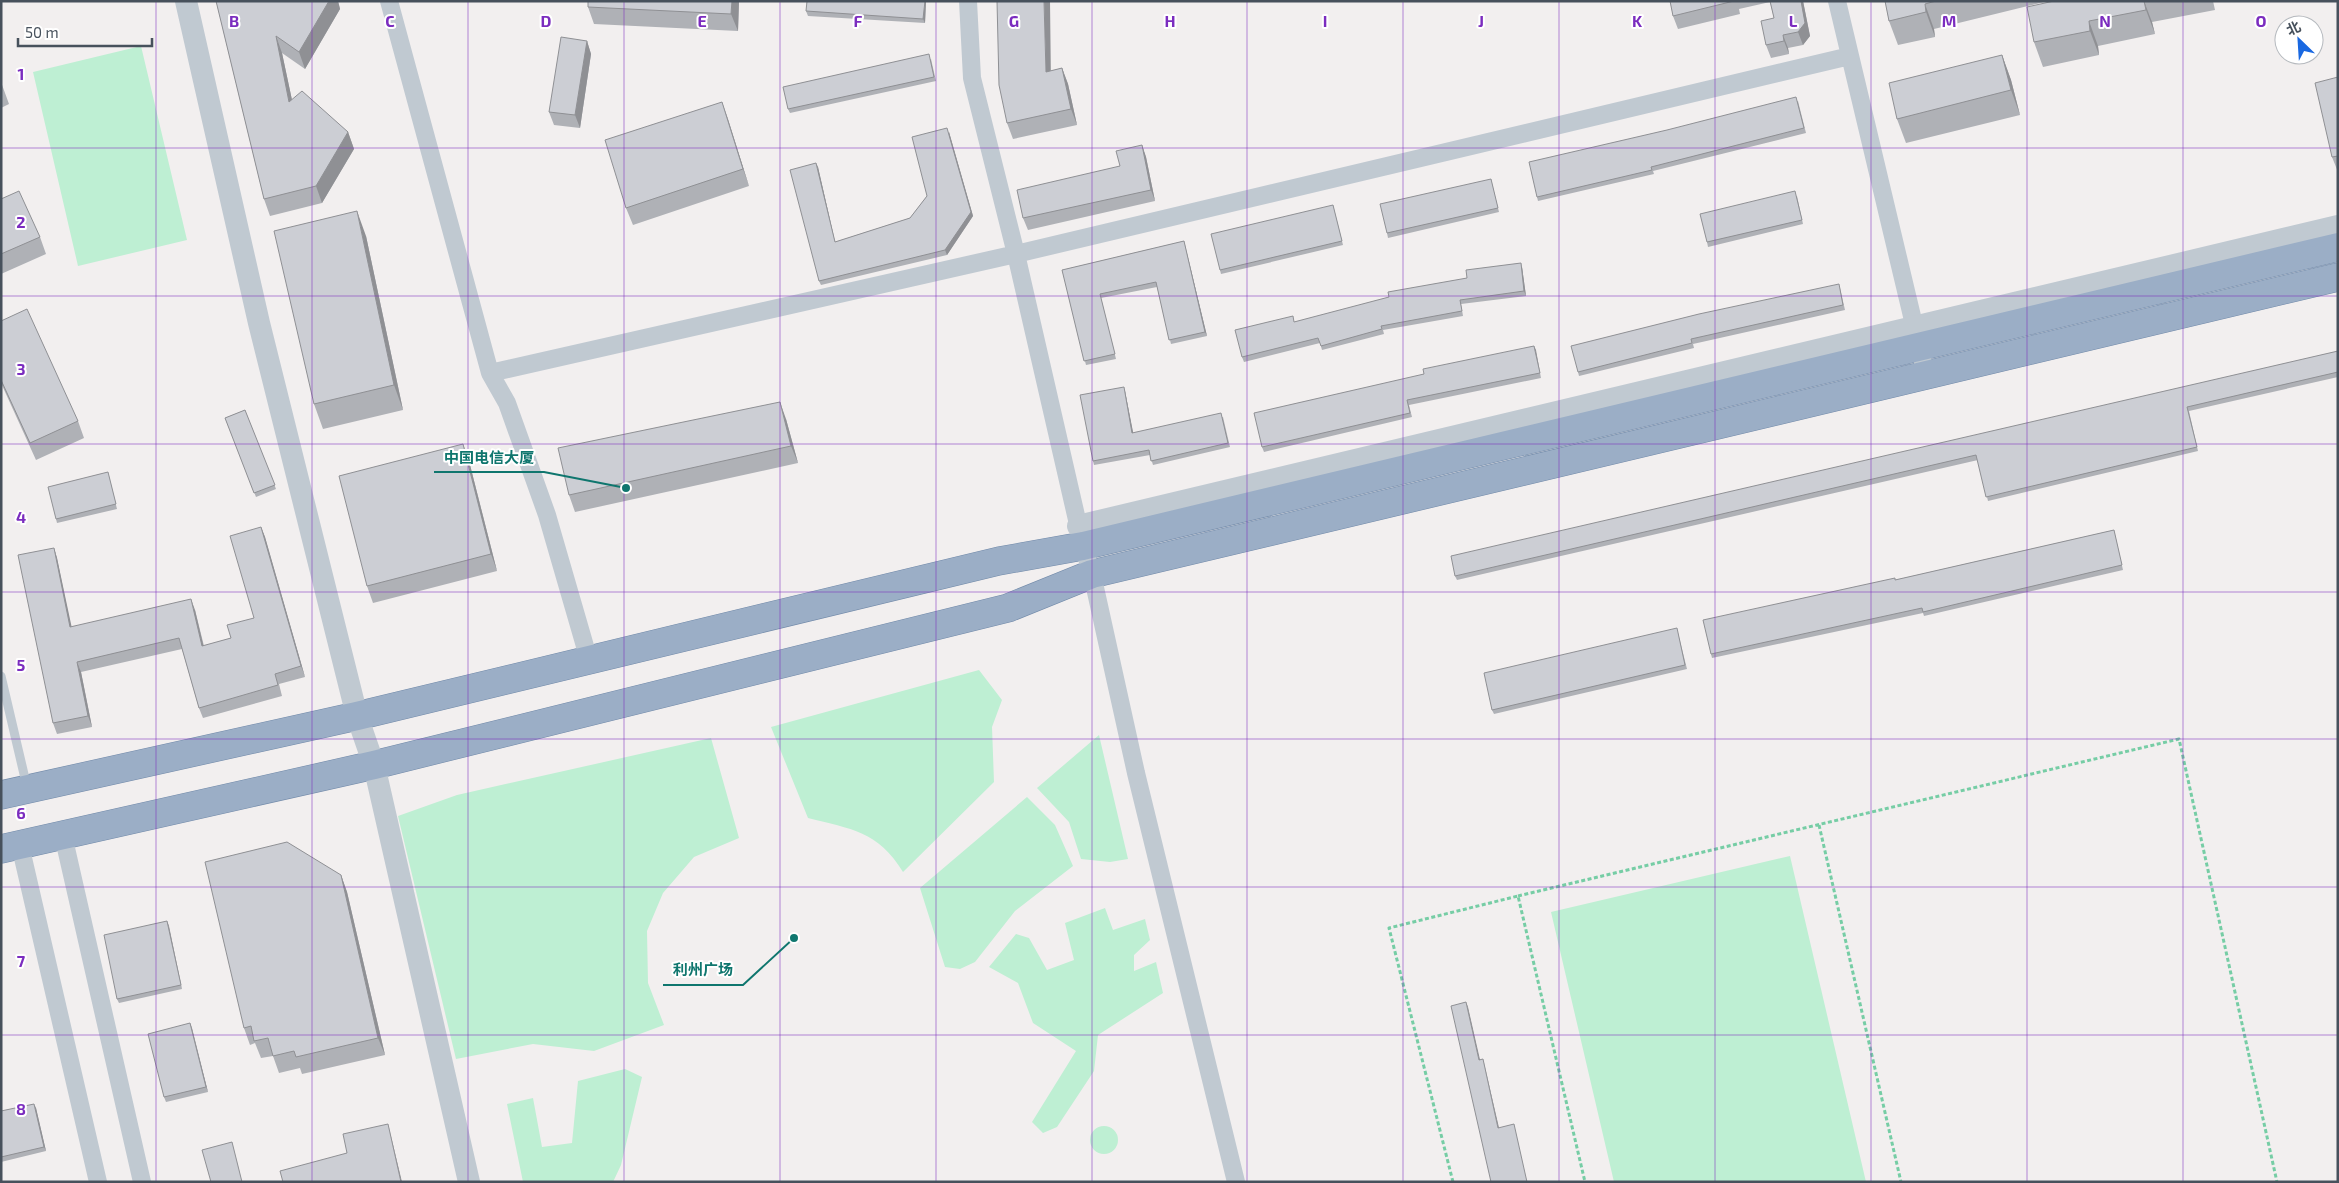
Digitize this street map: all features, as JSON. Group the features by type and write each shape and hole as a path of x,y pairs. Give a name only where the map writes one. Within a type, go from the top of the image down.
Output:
{"highway":[{"path":"14,792 357,716 999,561 1081,536 1917,337 2338,247"},
{"path":"10,847 374,765 1008,608 1092,574 2338,277"}],"street":[{"path":"186,1 259,323 357,716 374,765 469,1182"},
{"path":"389,1 490,374 508,403 546,515 589,660"},
{"path":"968,1 972,78 1016,254 1081,536 1092,574 1136,774 1236,1182"},
{"path":"1837,1 1926,375"},
{"path":"490,374 1016,254 1850,56"},
{"path":"1917,337 2338,226"},
{"path":"63,835 142,1182"},
{"path":"10,847 98,1182"}],"lane":[{"path":"1,676 14,792"}],"path":[{"path":"1453,1182 1389,928 2179,738 2277,1182"},
{"path":"1819,825 1901,1182"},
{"path":"1518,896 1585,1182"}],"green space":[{"path":"141,46 187,240 78,266 33,72"},
{"path":"979,670 1002,700 992,727 994,782 903,872 894,858 873,840 850,829 808,818 771,727"},
{"path":"1099,735 1128,859 1110,862 1081,859 1069,822 1037,788"},
{"path":"711,738 739,838 694,857 663,893 647,931 648,983 664,1025 594,1051 533,1044 456,1059 398,816 457,795"},
{"path":"1027,797 1055,825 1073,866 1015,911 975,962 960,969 945,967 920,888"},
{"path":"1790,856 1866,1182 1614,1182 1551,912"},
{"path":"1105,908 1113,930 1145,919 1150,940 1134,955 1134,971 1156,962 1163,993 1098,1035 1094,1071 1057,1127 1043,1133 1032,1122 1076,1051 1033,1023 1018,983 989,967 1016,934 1029,938 1047,970 1074,960 1065,923"},
{"path":"625,1069 642,1077 621,1165 613,1182 523,1182 507,1104 533,1098 542,1147 572,1143 578,1081"},
{"path":"1104,1126 1114,1130 1118,1140 1114,1150 1104,1154 1094,1150 1090,1140 1094,1130"}],"building":[{"path":"216,1 329,1 299,52 276,36 289,102 302,91 348,132 316,186 264,199"},
{"path":"588,1 732,1 731,14 588,7"},
{"path":"807,1 925,1 923,19 806,11"},
{"path":"997,1 1044,1 1046,72 1062,68 1071,109 1007,123 999,85"},
{"path":"1670,1 1734,1 1673,16"},
{"path":"1770,1 1801,1 1805,23 1798,32 1783,35 1784,41 1766,45 1761,21 1774,18"},
{"path":"1885,1 1936,1 1925,4 1926,12 1889,21"},
{"path":"2054,1 2144,1 2146,10 2089,21 2090,31 2034,42 2027,7"},
{"path":"561,37 587,41 575,115 549,112"},
{"path":"929,54 934,77 788,109 783,87"},
{"path":"2002,55 2011,90 1897,119 1889,83"},
{"path":"2338,77 2338,156 2332,157 2315,83"},
{"path":"1796,97 1804,128 1651,167 1652,170 1537,197 1529,162 1667,130"},
{"path":"722,102 743,169 626,208 605,140"},
{"path":"947,128 971,212 945,250 819,281 790,170 816,163 835,242 910,218 927,196 912,137"},
{"path":"1142,145 1151,190 1023,218 1017,190 1120,166 1116,151"},
{"path":"1491,179 1498,208 1387,233 1380,204"},
{"path":"19,191 40,237 1,254 1,199"},
{"path":"1795,191 1802,220 1707,242 1700,214"},
{"path":"1333,205 1342,241 1220,270 1211,234"},
{"path":"357,211 394,385 314,404 274,231"},
{"path":"1184,241 1205,332 1169,340 1156,282 1100,294 1115,354 1084,361 1062,270"},
{"path":"1521,263 1524,291 1460,300 1462,311 1381,326 1382,329 1321,346 1318,338 1242,357 1235,330 1293,316 1294,322 1389,297 1388,292 1467,278 1466,270"},
{"path":"1839,284 1843,305 1691,339 1692,343 1578,372 1571,346 1699,314"},
{"path":"27,309 78,421 30,443 1,380 1,321"},
{"path":"1534,346 1540,373 1407,400 1410,413 1262,447 1254,413 1424,374 1423,369"},
{"path":"2338,351 2338,372 2187,407 2197,447 1986,497 1976,455 1455,576 1451,556"},
{"path":"1124,387 1132,433 1221,413 1228,443 1151,461 1149,450 1093,461 1080,395"},
{"path":"780,402 791,446 569,495 558,448"},
{"path":"245,410 275,485 254,493 225,418"},
{"path":"463,444 491,554 367,586 339,476"},
{"path":"108,472 116,504 56,519 48,487"},
{"path":"261,527 301,666 275,674 278,685 199,708 179,638 77,662 88,716 53,723 18,555 54,548 70,627 191,599 202,646 231,638 227,625 254,618 230,536"},
{"path":"2114,530 2122,565 1923,612 1922,608 1711,654 1703,620 1895,578 1895,580"},
{"path":"1677,628 1685,665 1492,710 1484,673"},
{"path":"287,842 341,875 378,1038 296,1057 294,1051 273,1056 268,1038 254,1041 251,1026 244,1028 205,862"},
{"path":"167,921 181,985 117,999 104,935"},
{"path":"1466,1002 1479,1060 1483,1059 1498,1128 1514,1124 1527,1182 1491,1182 1451,1006"},
{"path":"190,1023 206,1087 164,1097 148,1034"},
{"path":"34,1104 44,1147 1,1157 1,1111"},
{"path":"388,1124 401,1182 283,1182 280,1171 347,1153 343,1134"},
{"path":"232,1142 242,1182 211,1182 202,1150"}],"place":[{"name":"中国电信大厦","path":"626,488"},
{"name":"利州广场","path":"794,938"}]}
